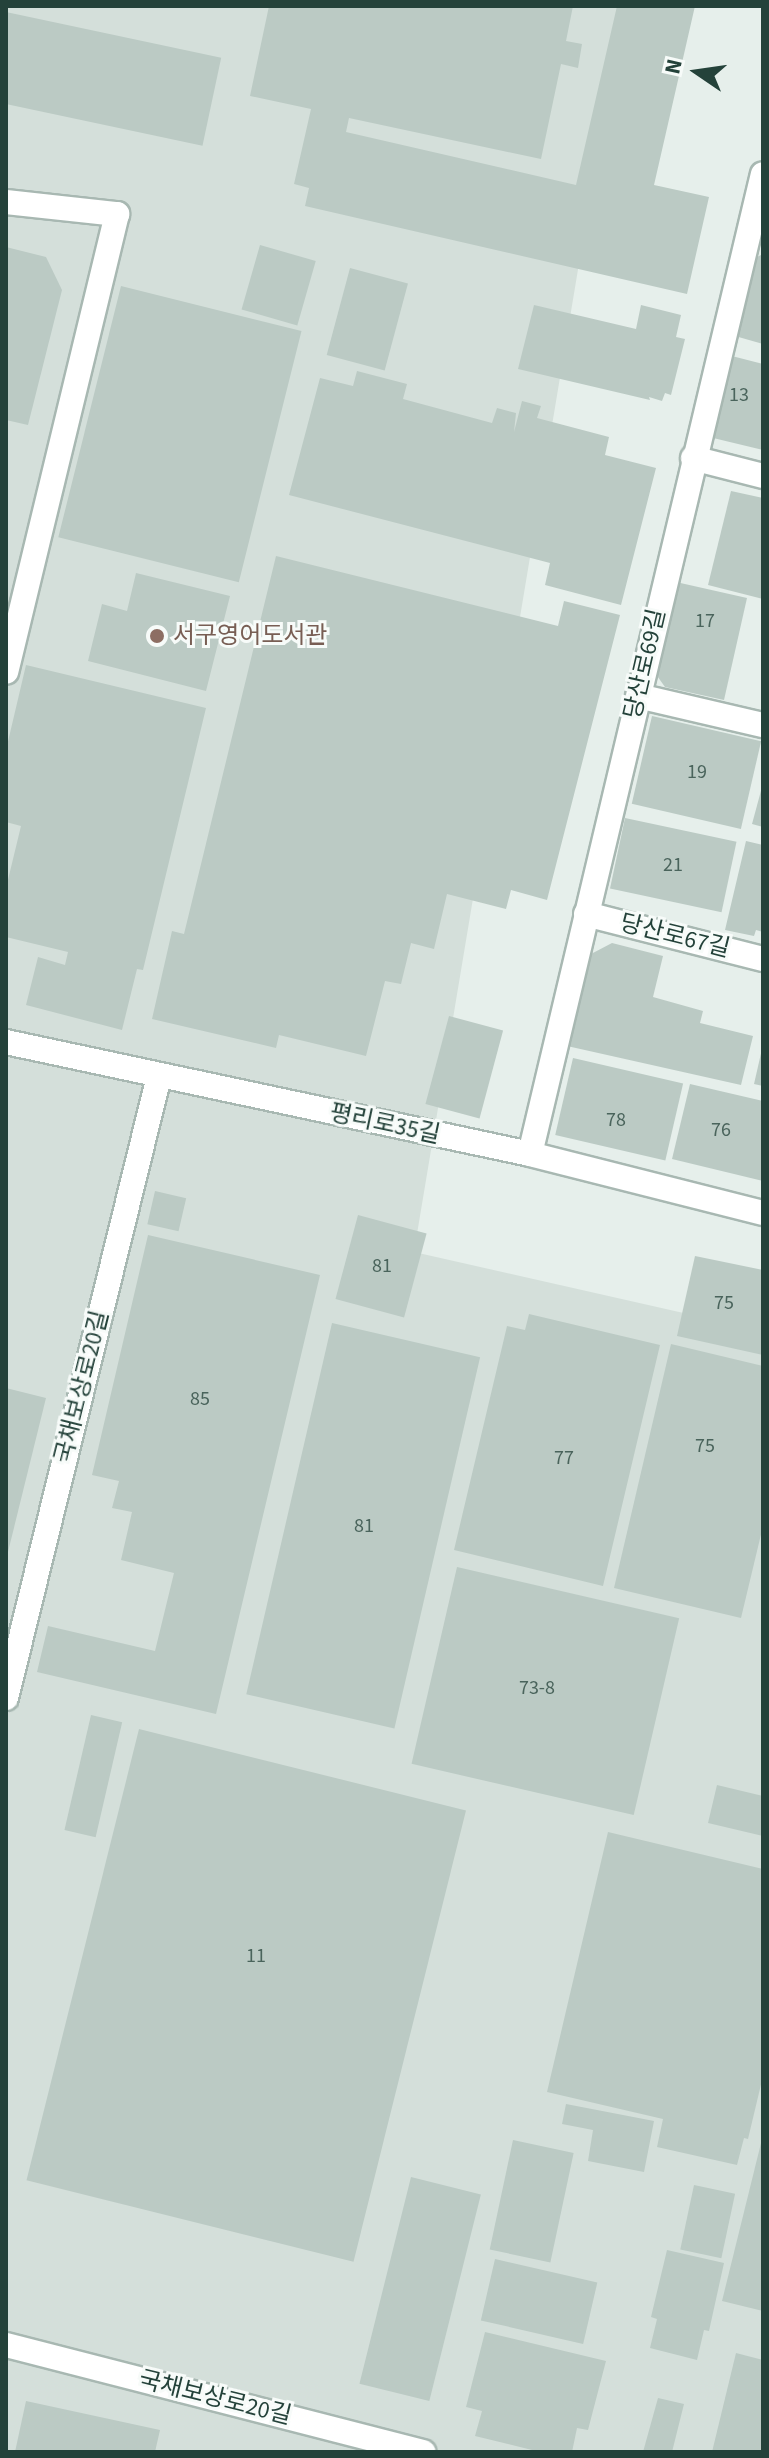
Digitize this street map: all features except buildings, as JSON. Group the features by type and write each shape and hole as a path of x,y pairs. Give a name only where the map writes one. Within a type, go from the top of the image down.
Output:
{"street":[{"name":"당산로69길","path":"530,1154 693,458 756,230 763,174"},
{"path":"6,202 117,214 6,672"},
{"path":"693,458 763,476"},
{"path":"638,696 763,725"},
{"name":"당산로67길","path":"586,914 763,959"},
{"name":"평리로35길","path":"6,1042 530,1154 763,1213"},
{"name":"국채보상로20길","path":"6,1698 159,1076"},
{"name":"국채보상로20길","path":"6,2345 423,2452"}],"shaded area":[{"path":"6,6 622,6 414,1252 763,1331 763,2452 6,2452"}],"place":[{"name":"서구영어도서관","path":"157,636"}]}
